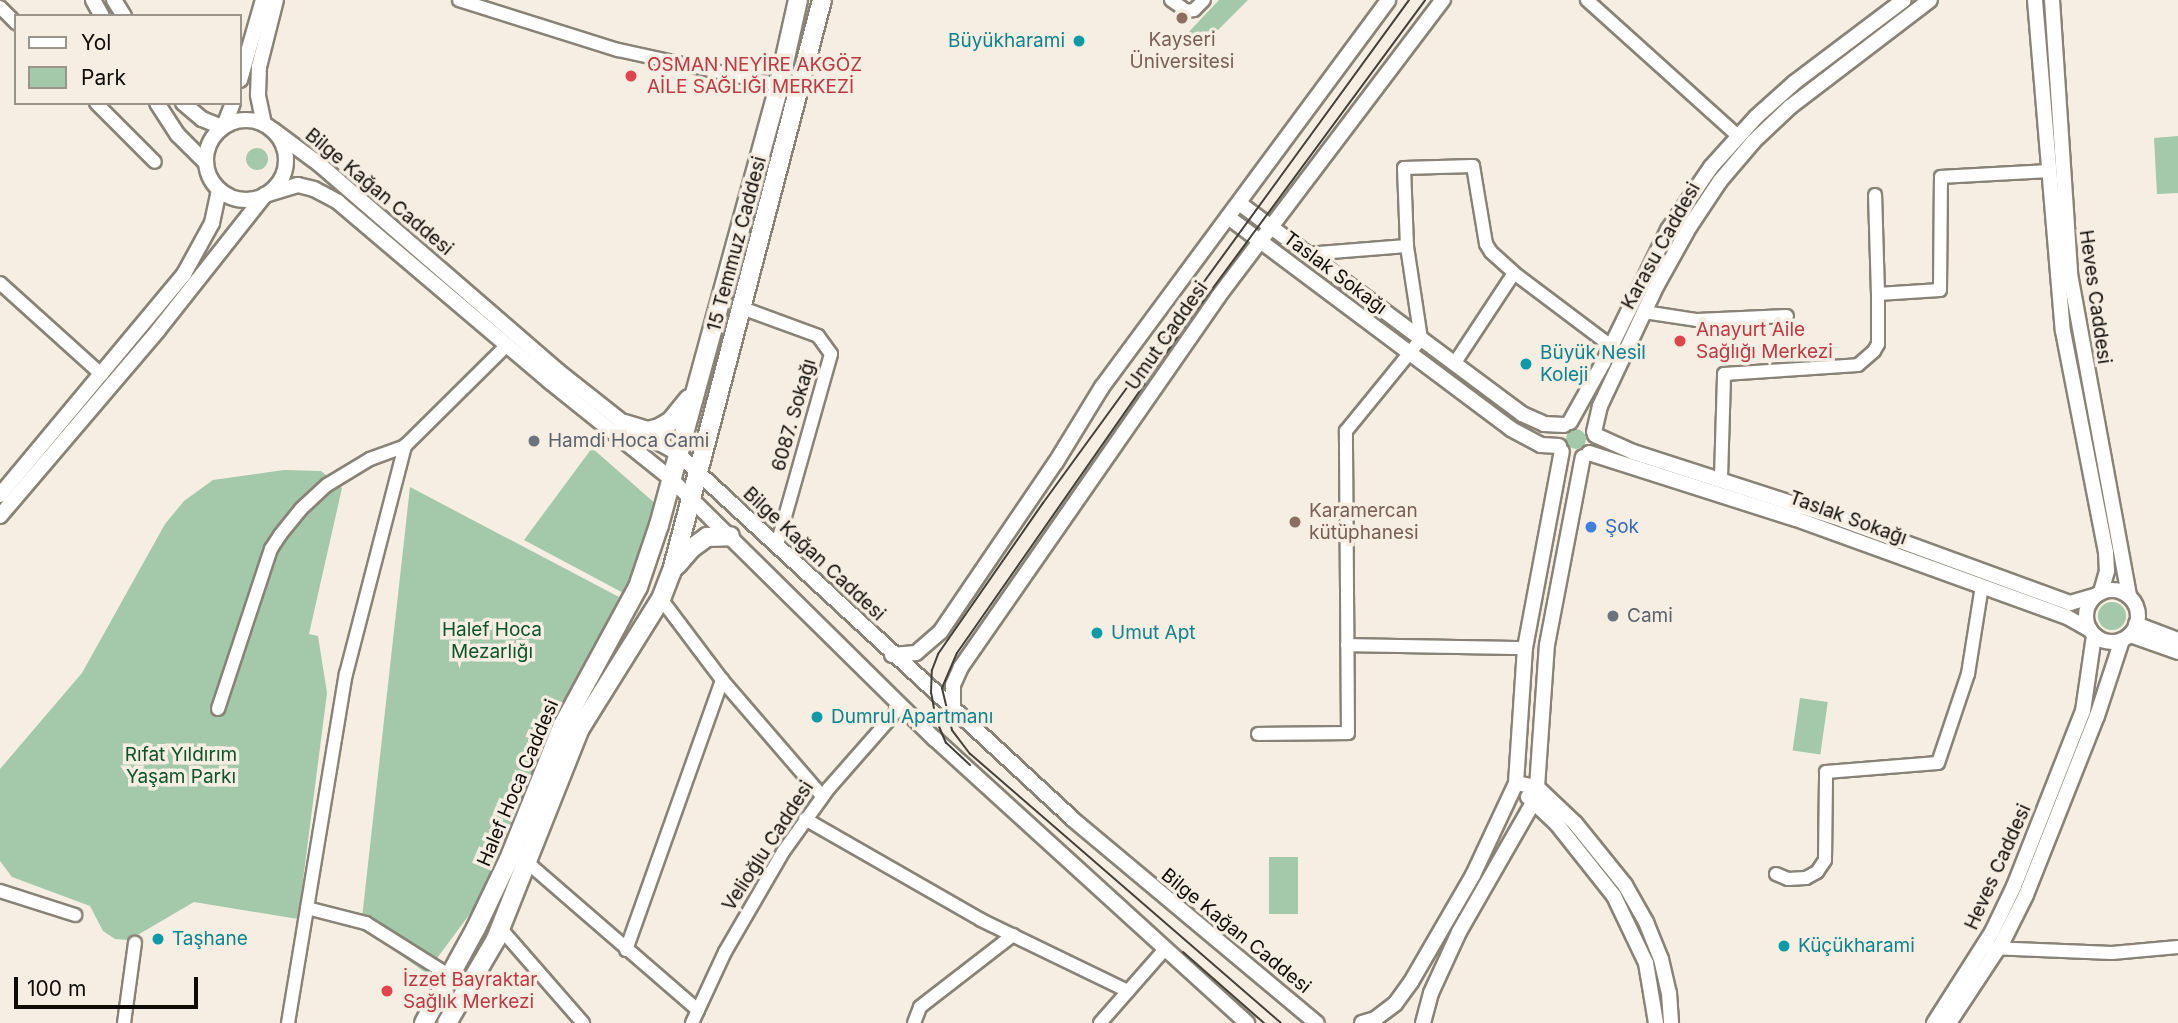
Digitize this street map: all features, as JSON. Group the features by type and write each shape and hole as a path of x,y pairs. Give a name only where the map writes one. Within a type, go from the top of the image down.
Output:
{"main road":[{"name":"15 Temmuz Caddesi","path":"670,478 779,85 798,0"},
{"name":"15 Temmuz Caddesi","path":"692,499 822,0"},
{"path":"625,424 648,430 659,428 671,421 694,393"},
{"name":"Halef Hoca Caddesi","path":"424,1023 509,859 563,724 638,587 670,478"},
{"name":"Halef Hoca Caddesi","path":"447,1023 500,929 579,730 661,599 673,571 692,499"},
{"path":"673,571 698,542 720,534 730,536"}],"street":[{"path":"242,73 263,0"},
{"path":"0,516 159,329 266,194 282,178 286,158 279,138 268,127 258,95 259,67 276,0"},
{"path":"459,0 618,50 779,85"},
{"path":"1171,0 1187,11 1194,10 1204,0"},
{"name":"Umut Caddesi","path":"892,655 916,653 924,649 940,631 1056,463 1102,387 1388,0"},
{"name":"Umut Caddesi","path":"953,709 953,685 961,667 1259,240 1443,0"},
{"path":"1587,0 1738,136"},
{"name":"Karasu Caddesi","path":"1567,423 1611,346 1668,230 1696,187 1738,136 1805,73 1903,0"},
{"name":"Karasu Caddesi","path":"1594,434 1601,406 1644,312 1704,203 1754,141 1790,107 1930,0"},
{"name":"Heves Caddesi","path":"2035,0 2063,331 2106,552 2107,571 2098,594"},
{"name":"Heves Caddesi","path":"2052,0 2070,274 2129,597"},
{"path":"0,7 14,21"},
{"path":"98,105 155,162"},
{"path":"158,105 178,135 205,162 212,182 219,190 237,199 248,200 266,194"},
{"path":"185,105 201,119 223,127 243,120 268,127"},
{"path":"205,162 210,142 223,127 232,105"},
{"name":"Bilge Kağan Caddesi","path":"268,127 319,164 558,371 625,424 677,453 1084,830 1317,1023"},
{"path":"1258,734 1348,733 1346,431 1420,339 1407,246 1404,168 1473,166 1486,244 1498,260 1611,346"},
{"path":"1878,294 1940,290 1941,177 2048,171"},
{"name":"Bilge Kağan Caddesi","path":"266,194 298,185 327,195 670,478 901,706 1247,1023"},
{"path":"0,495 171,291 195,257 212,223 219,190"},
{"path":"1721,478 1724,374 1858,365 1870,357 1878,344 1875,195"},
{"name":"Taslak Sokağı","path":"1239,203 1533,420 1544,424 1567,423"},
{"name":"Taslak Sokağı","path":"1228,217 1526,439 1561,448"},
{"path":"1306,254 1407,246"},
{"path":"1454,364 1514,273"},
{"path":"0,283 102,375"},
{"name":"6087. Sokağı","path":"742,308 818,336 831,354 777,545"},
{"path":"1644,312 1697,320 1787,316"},
{"path":"218,709 271,549 301,509 327,485 370,459 405,446 507,345"},
{"path":"1362,1023 1375,1019 1395,1003 1416,973 1473,875 1516,783 1525,648 1561,448 1558,435 1567,423 1581,421 1594,434 1595,444 1586,455 1547,645 1537,787 1533,803 1459,932 1431,993 1423,1023"},
{"name":"Taslak Sokağı","path":"1594,434 1633,452 1721,478 2070,603 2098,594"},
{"path":"288,1023 346,674 405,446"},
{"path":"1561,448 1572,457 1586,455"},
{"name":"Taslak Sokağı","path":"1586,455 1796,519 2067,617 2092,633"},
{"path":"1776,874 1788,879 1806,878 1816,872 1825,860 1826,772 1938,763 1968,674 1982,586"},
{"path":"2130,633 2137,609 2129,597 2116,591 2098,594 2087,608 2092,633 2108,642 2130,633 2178,640"},
{"path":"661,599 722,680 822,796"},
{"name":"Heves Caddesi","path":"1934,1023 1982,948 2014,886 2083,711 2092,633"},
{"path":"2130,633 2178,652"},
{"name":"Heves Caddesi","path":"1948,1023 1999,948 2026,895 2130,633"},
{"path":"1348,645 1525,648"},
{"path":"625,950 722,680"},
{"name":"Velioğlu Caddesi","path":"692,1023 743,919 805,819 901,706"},
{"path":"1516,783 1537,787 1597,849 1636,905 1661,959 1669,993 1671,1023"},
{"path":"1516,783 1578,848 1623,913 1646,963 1656,1023"},
{"path":"805,819 1013,935 1128,991"},
{"path":"528,863 625,950 698,1010"},
{"path":"0,891 75,915"},
{"path":"307,908 366,923 450,976"},
{"path":"500,929 583,1023"},
{"path":"914,1023 920,1007 1013,935"},
{"path":"124,1023 135,943"},
{"path":"1982,948 2112,953 2178,947"},
{"path":"1100,1023 1165,949"}],"green space":[{"path":"1219,0 1248,0 1201,47 1190,47 1184,37"},
{"path":"2178,136 2178,193 2157,194 2154,138"},
{"path":"257,148 265,151 268,159 265,167 257,170 249,167 246,159 249,151"},
{"path":"1576,429 1583,432 1586,439 1583,446 1576,449 1569,446 1566,439 1569,432"},
{"path":"592,448 657,505 629,596 524,540"},
{"name":"Rıfat Yıldırım Yaşam Parkı","path":"284,470 321,471 342,488 309,634 318,636 327,693 298,919 194,902 129,940 115,939 103,931 90,906 12,877 0,861 0,769 82,673 165,524 184,501 213,480"},
{"name":"Halef Hoca Mezarlığı","path":"410,487 619,597 481,899 426,973 361,927"},
{"path":"2112,602 2122,606 2126,616 2122,626 2112,630 2102,626 2098,616 2102,606"},
{"path":"1800,698 1828,702 1820,754 1793,750"},
{"path":"1269,857 1298,857 1298,914 1269,914"}],"tram line":[{"path":"970,765 946,743 936,720 931,693 932,670 938,654 1043,503 1409,0"},
{"path":"1281,1023 970,754 952,730 942,688 957,653 1193,315 1425,0"},
{"path":"1183,952 1264,1023"}],"place":[{"name":"Kayseri Üniversitesi","path":"1182,18"},
{"name":"Büyükharami","path":"1079,41"},
{"name":"OSMAN NEYİRE AKGÖZ AİLE SAĞLIĞI MERKEZİ","path":"631,76"},
{"name":"Anayurt Aile Sağlığı Merkezi","path":"1680,341"},
{"name":"Büyük Nesil Koleji","path":"1526,364"},
{"name":"Hamdi Hoca Cami","path":"534,441"},
{"name":"Karamercan kütüphanesi","path":"1295,522"},
{"name":"Şok","path":"1591,527"},
{"name":"Cami","path":"1613,616"},
{"name":"Umut Apt","path":"1097,633"},
{"name":"Dumrul Apartmanı","path":"817,717"},
{"name":"Taşhane","path":"158,939"},
{"name":"Küçükharami","path":"1784,946"},
{"name":"İzzet Bayraktar Sağlık Merkezi","path":"387,991"}]}
